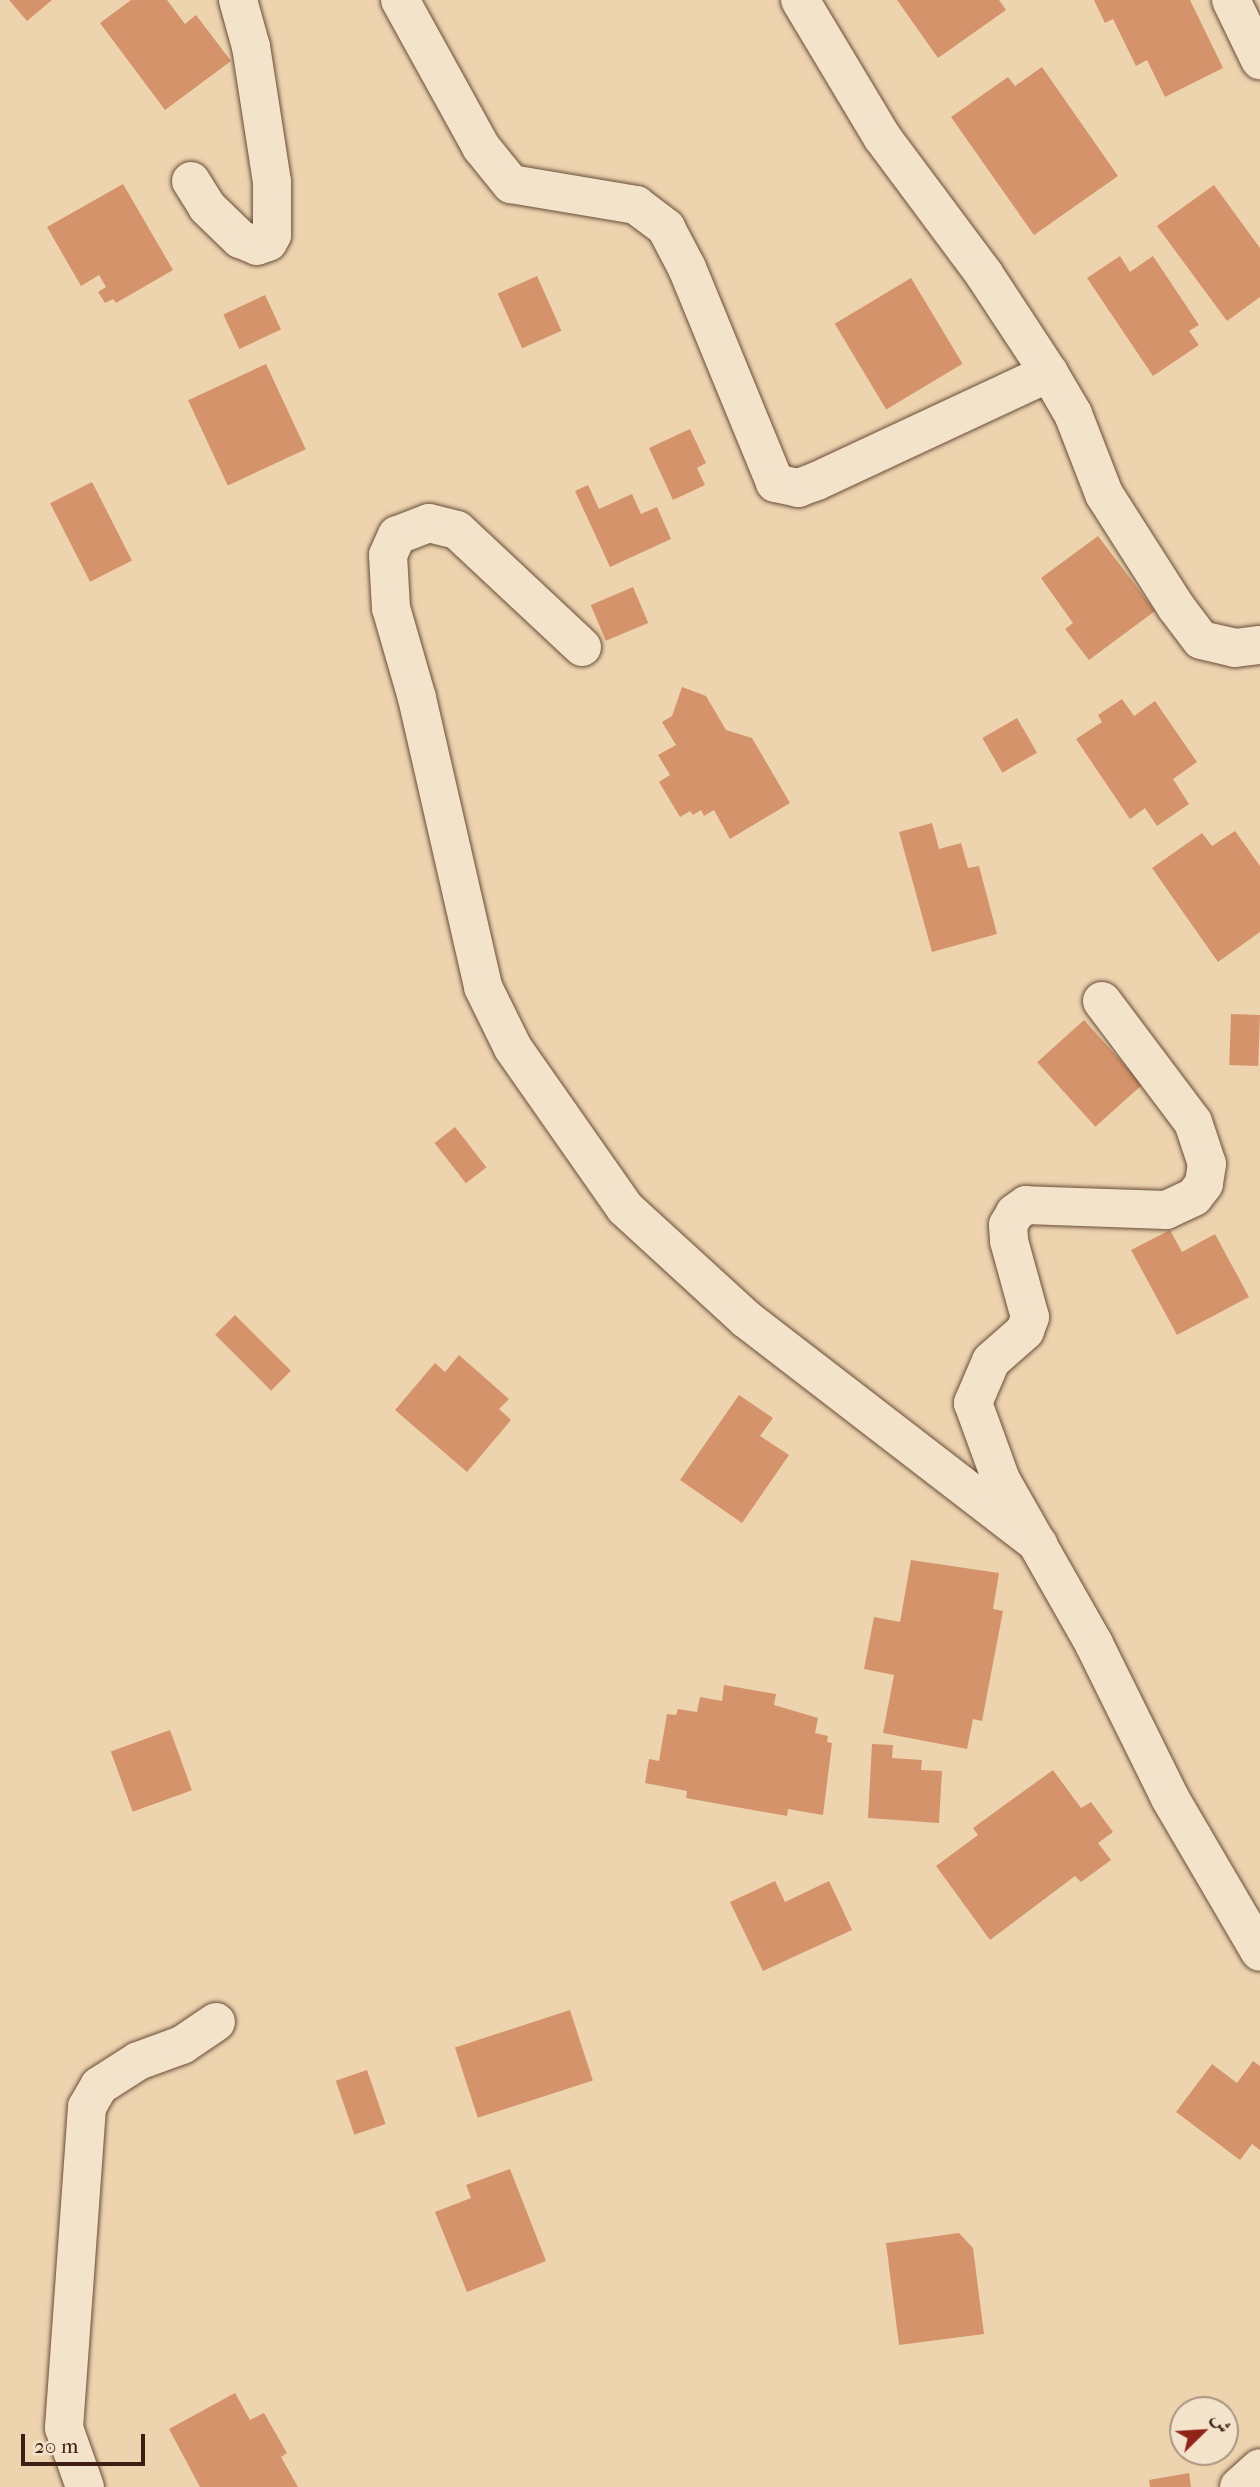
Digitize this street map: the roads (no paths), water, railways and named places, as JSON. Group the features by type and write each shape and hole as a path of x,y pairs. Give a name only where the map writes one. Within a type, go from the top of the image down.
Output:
{"street":[{"path":"191,181 207,207 240,239 257,246 268,242 272,235 272,182 251,47 238,0"},
{"path":"400,0 481,147 511,184 548,194 628,203 648,211 666,228 687,268 775,483 798,488 817,481 1049,373"},
{"path":"800,0 882,137 1049,373 1073,414 1104,494 1201,640 1235,648 1260,645"},
{"path":"1231,0 1260,60"},
{"path":"582,647 457,530 429,523 397,535 388,555 391,608 417,698 483,987 513,1048 569,1133 625,1208 746,1319 1038,1544"},
{"path":"1102,1001 1193,1122 1207,1164 1204,1184 1194,1197 1166,1210 1026,1205 1008,1225 1030,1317 1026,1331 991,1361 972,1403 1001,1480 1038,1544 1170,1798 1260,1952"},
{"path":"85,2487 64,2428 87,2107 99,2086 138,2061 182,2045 216,2022"},
{"path":"1239,2487 1260,2468"}]}
